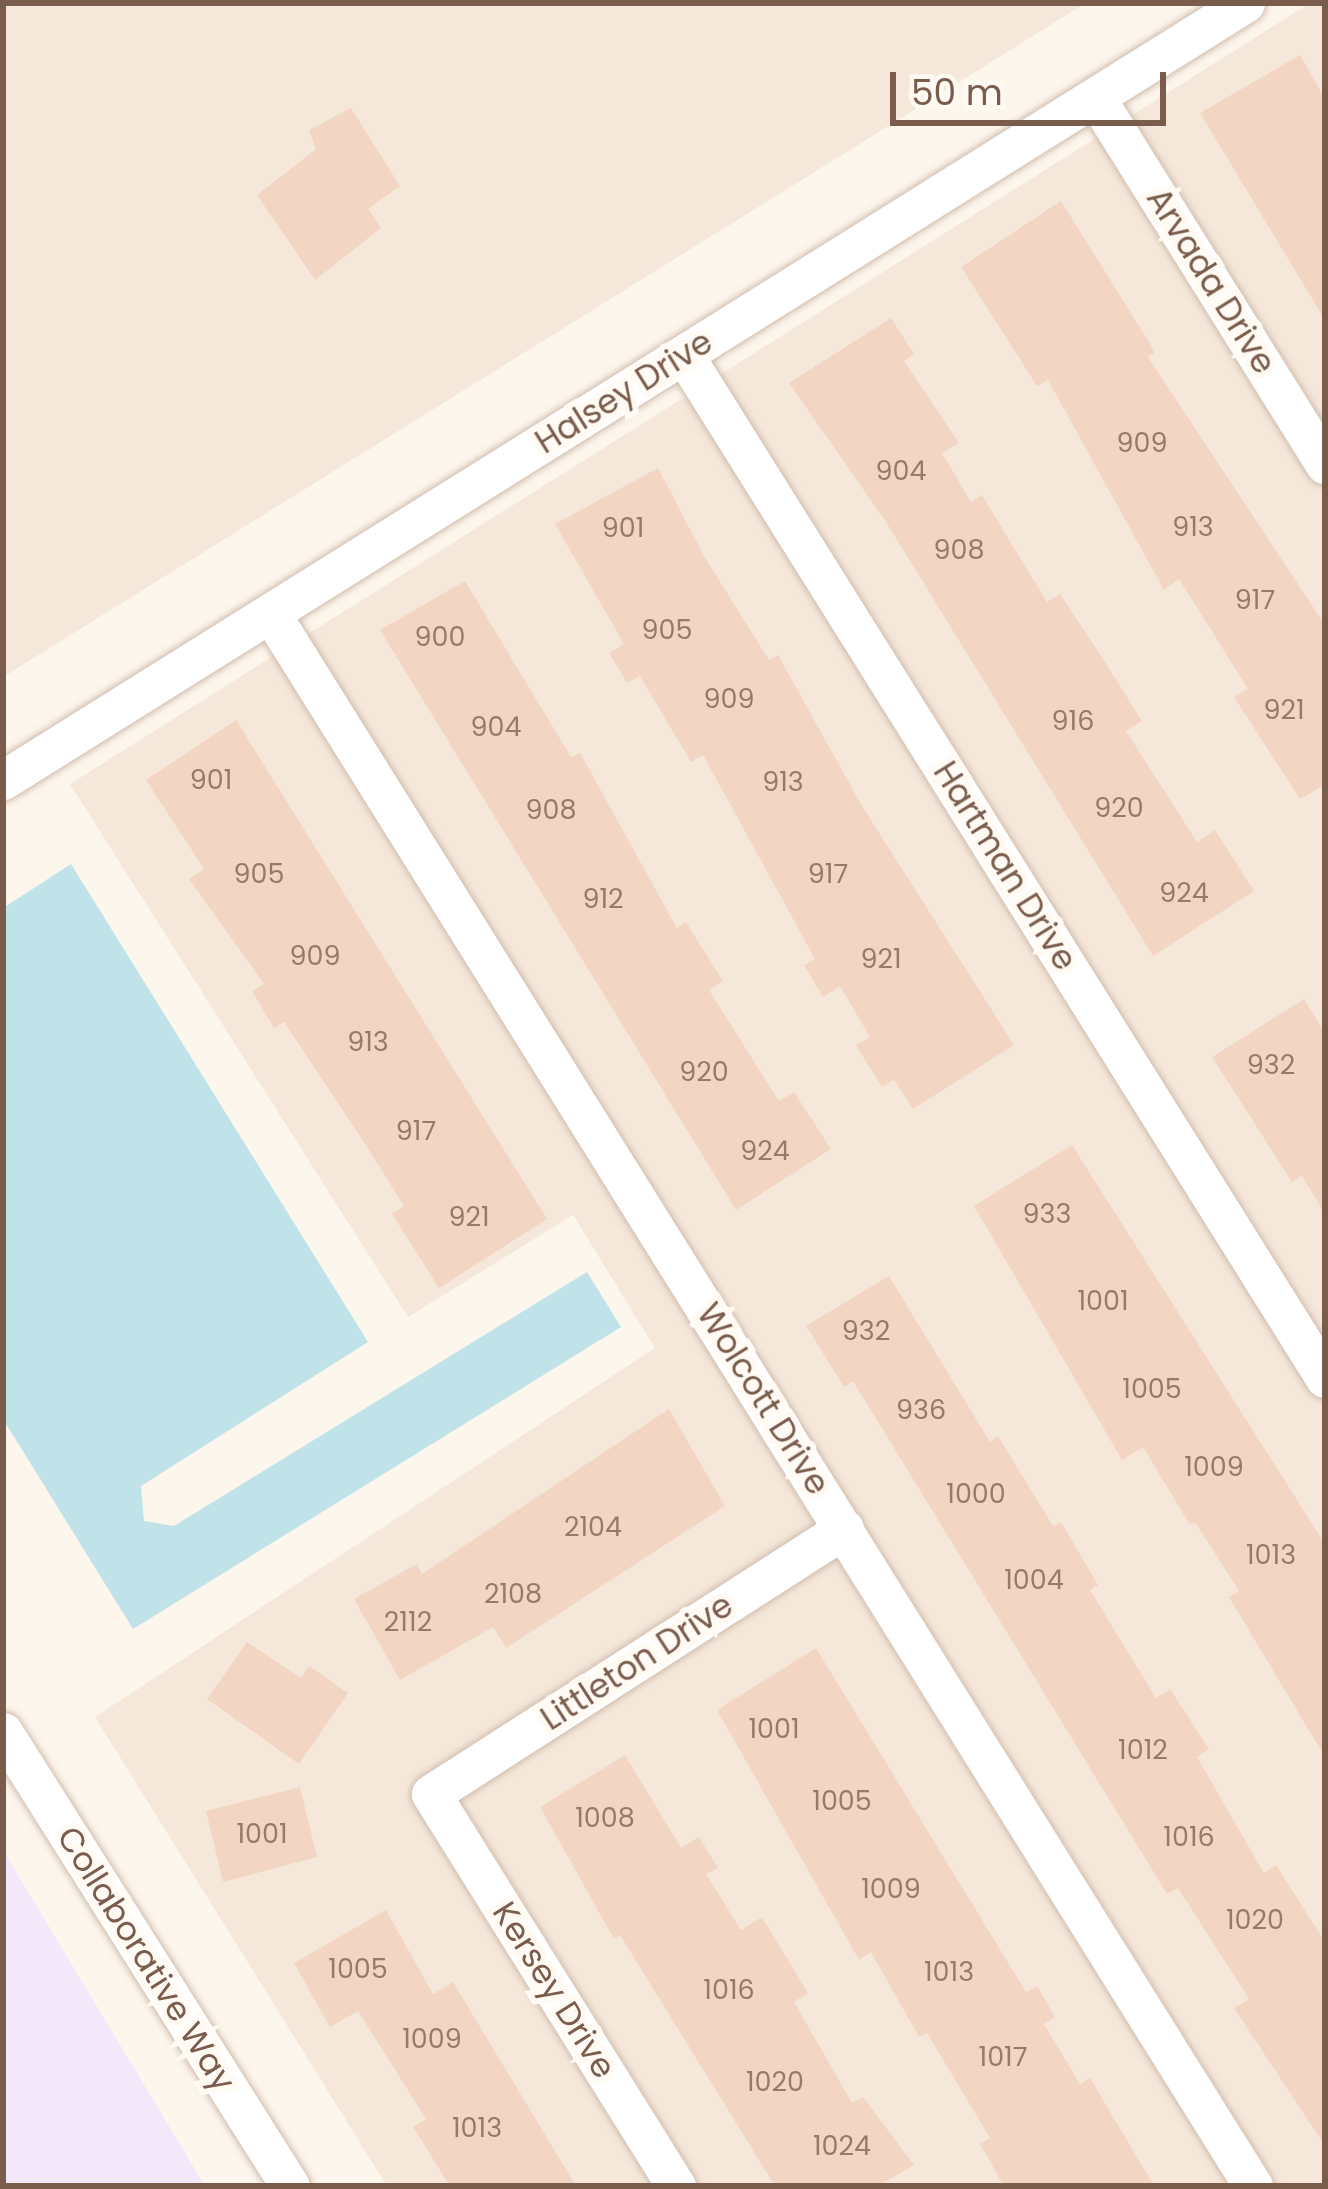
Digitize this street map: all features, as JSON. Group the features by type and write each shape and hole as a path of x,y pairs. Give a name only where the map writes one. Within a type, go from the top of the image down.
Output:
{"street":[{"name":"Halsey Drive","path":"3,780 1246,3"},
{"name":"Arvada Drive","path":"1096,98 1325,464"},
{"name":"Hartman Drive","path":"684,355 1325,1378"},
{"name":"Wolcott Drive","path":"271,614 1252,2186"},
{"name":"Littleton Drive","path":"431,1794 844,1529"},
{"name":"Collaborative Way","path":"3,1732 290,2186"},
{"name":"Kersey Drive","path":"431,1794 676,2186"}],"shaded area":[{"path":"3,3 1086,3 3,677"},
{"path":"1310,3 1325,3 1325,2186 387,2186 95,1717 655,1348 573,1215 408,1317 70,784"},
{"path":"3,1850 205,2186 3,2186"}],"water":[{"path":"71,864 368,1342 141,1486 144,1521 174,1526 587,1272 621,1327 133,1629 3,1419 3,908"}],"building":[{"path":"1300,55 1325,99 1325,320 1200,113"},
{"path":"351,108 400,186 368,209 381,228 315,280 257,195 316,149 309,130"},
{"path":"1061,201 1155,352 1148,357 1325,625 1325,785 1300,799 1234,697 1248,689 1179,579 1164,590 1048,380 1037,386 961,267"},
{"path":"891,318 914,354 904,361 959,443 942,453 971,502 982,495 1047,602 1060,594 1142,721 1126,731 1197,842 1215,830 1254,891 1153,956 886,522 789,383"},
{"path":"658,468 704,556 769,660 778,655 862,806 1014,1045 913,1109 894,1080 882,1087 856,1045 870,1037 840,986 823,997 804,965 815,959 703,755 691,762 640,676 627,683 609,653 624,644 555,524"},
{"path":"465,581 571,757 580,753 677,928 686,922 723,981 709,990 779,1101 794,1092 831,1149 736,1210 380,630"},
{"path":"236,720 547,1219 439,1288 392,1214 404,1206 367,1147 284,1022 274,1028 252,991 264,984 189,879 204,869 146,780"},
{"path":"1304,999 1325,1033 1325,1214 1302,1176 1292,1182 1212,1057"},
{"path":"1072,1145 1325,1544 1325,1757 1229,1597 1239,1591 1195,1522 1190,1525 1143,1447 1122,1460 974,1206"},
{"path":"889,1276 990,1442 998,1436 1053,1526 1061,1522 1098,1585 1090,1590 1156,1698 1170,1689 1209,1749 1197,1757 1264,1873 1276,1865 1325,1942 1325,2146 1234,2008 1249,1999 1178,1888 1167,1894 853,1381 844,1387 806,1326"},
{"path":"669,1409 725,1506 506,1648 493,1627 400,1680 354,1599 417,1564 422,1574"},
{"path":"247,1642 301,1678 309,1666 348,1693 299,1764 207,1699"},
{"path":"816,1648 1026,1992 1037,1986 1055,2017 1044,2024 1080,2084 1090,2078 1154,2186 1004,2186 980,2144 990,2138 927,2033 919,2037 871,1952 859,1960 717,1710"},
{"path":"625,1755 681,1848 699,1837 718,1868 706,1874 741,1930 762,1917 808,1993 794,2002 852,2103 863,2097 914,2165 878,2186 775,2186 620,1935 614,1939 540,1807"},
{"path":"300,1787 317,1857 223,1882 206,1811"},
{"path":"386,1910 433,1994 453,1982 576,2186 450,2186 413,2127 426,2119 358,2011 330,2027 294,1963"}]}
